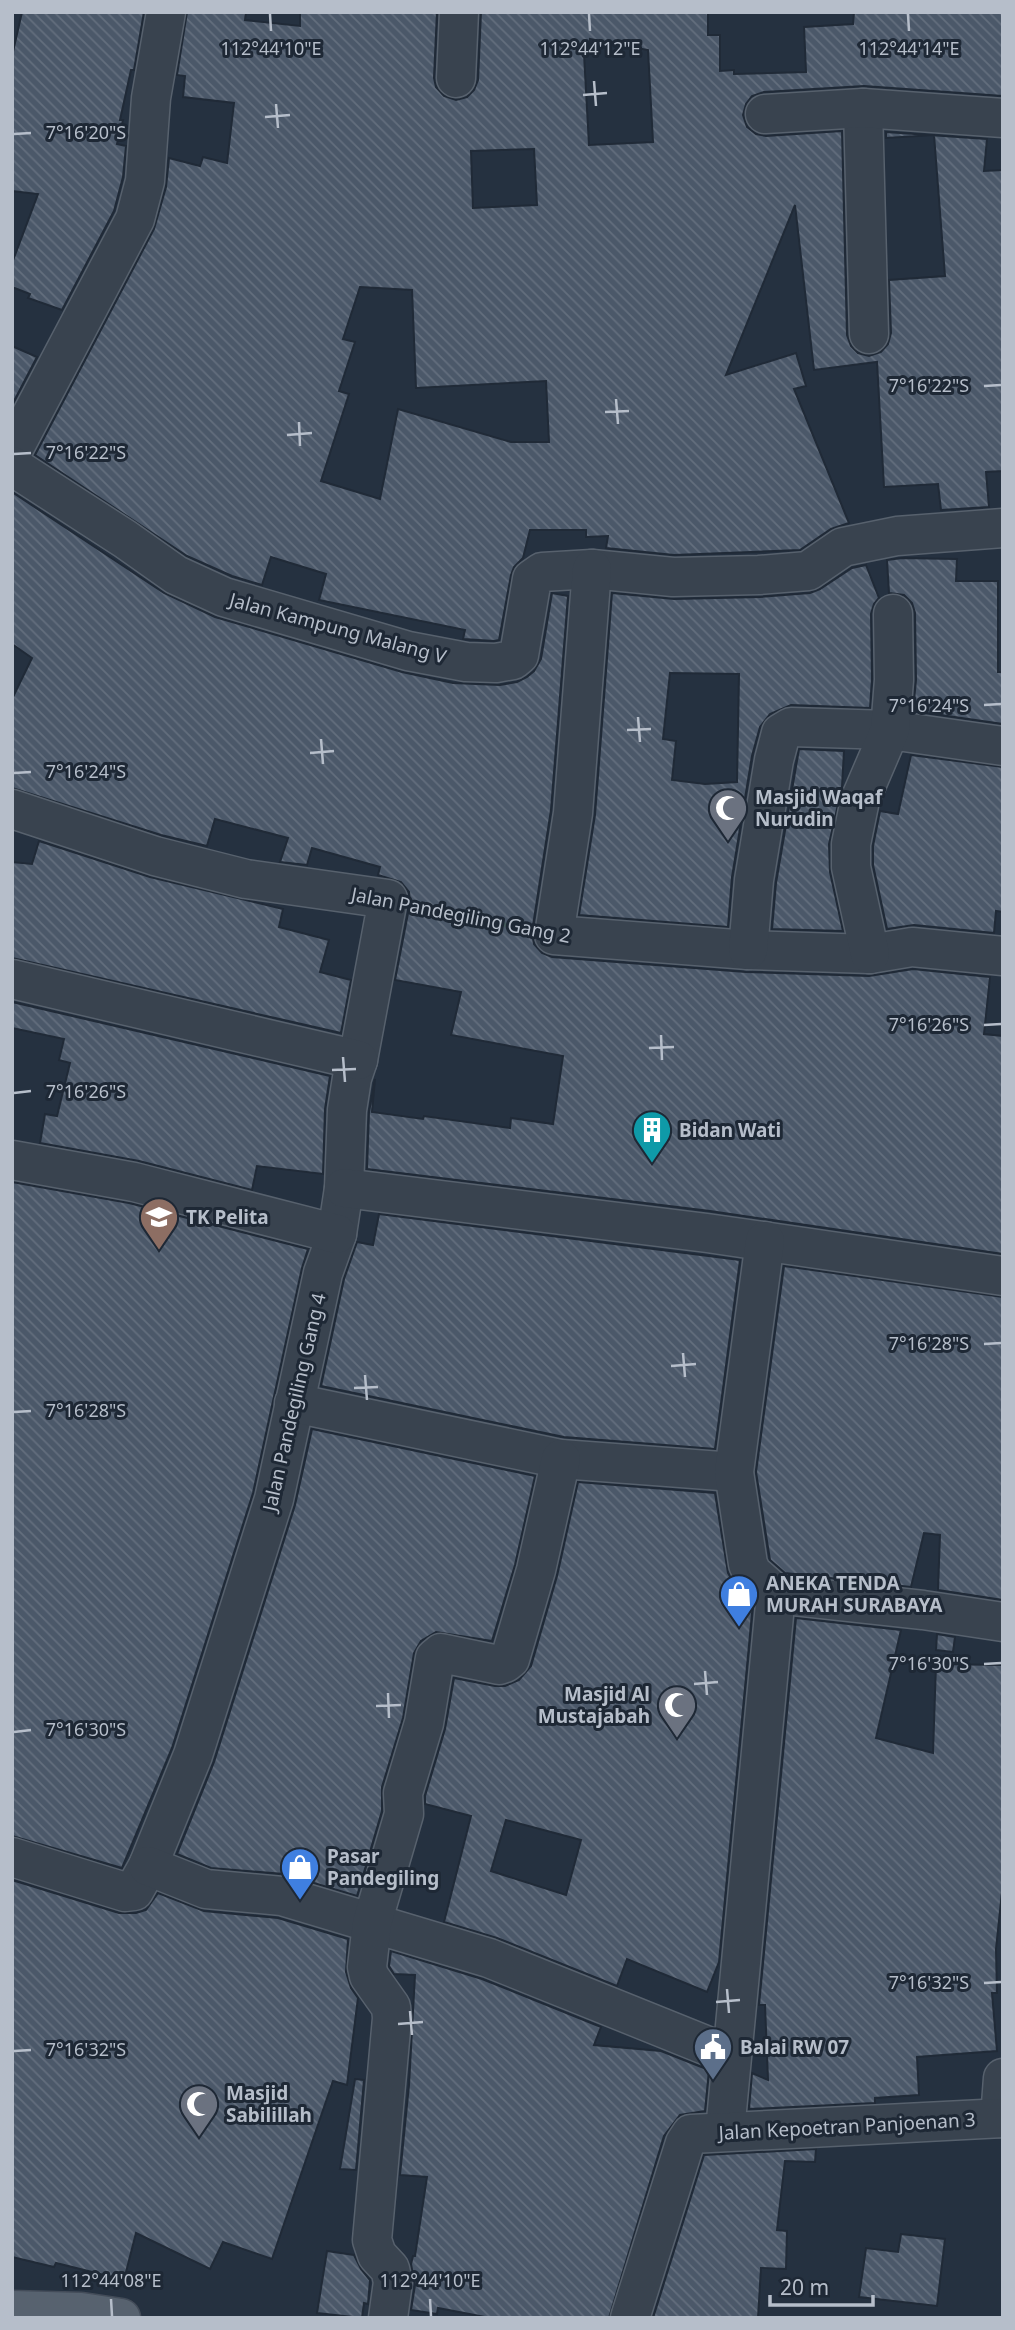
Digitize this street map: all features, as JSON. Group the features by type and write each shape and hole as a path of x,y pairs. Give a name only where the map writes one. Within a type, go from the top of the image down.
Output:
{"main road":[{"path":"12,2312 21,2318"},
{"path":"12,2312 81,2312 121,2318"}],"street":[{"path":"12,452 135,219 145,181 151,98 166,12"},
{"path":"456,78 459,12"},
{"path":"765,114 863,108 1003,118"},
{"path":"863,108 869,334"},
{"name":"Jalan Kampung Malang V","path":"12,466 197,587 261,609 408,651 466,662 496,663 519,656 532,579 542,572 592,569 673,577 808,571 842,547 897,536 1003,528"},
{"path":"554,935 573,813 592,569"},
{"path":"870,954 850,867 851,844 860,800 890,730 894,669 893,614"},
{"path":"748,950 754,880 774,760 782,733 791,727 890,730 1003,746"},
{"name":"Jalan Pandegiling Gang 2","path":"12,810 155,856 246,879 388,899"},
{"name":"Jalan Pandegiling Gang 4","path":"142,1878 193,1755 274,1500 323,1273 337,1234 344,1188 347,1110 388,899"},
{"name":"Jalan Pandegiling Gang 2","path":"554,935 748,950 870,954 912,947 1003,957"},
{"path":"12,979 358,1060"},
{"path":"12,1160 134,1182 337,1234"},
{"path":"344,1188 765,1241 1003,1276"},
{"path":"765,1241 734,1472 748,1563 752,1573 776,1594 1002,1620"},
{"path":"294,1403 561,1459 734,1472"},
{"path":"388,2318 393,2282 390,2269 377,2255 372,2240 393,2018 391,2007 369,1976 367,1967 372,1923 404,1814 403,1794 424,1723 435,1658 441,1653 499,1665 510,1659 536,1570 561,1459"},
{"path":"630,2318 685,2143 708,2133 730,2055 776,1594"},
{"path":"12,1857 125,1892 142,1878 206,1889 282,1896 489,1958 730,2055"},
{"path":"1001,2118 1003,2078"},
{"name":"Jalan Kepoetran Panjoenan 3","path":"708,2133 1001,2118"}],"path":[{"name":"Jalan Pandegiling Gang 2","path":"388,899 554,935"}],"building":[{"path":"22,12 144,12 134,70 131,70 120,120 123,120 117,144 126,146 123,177 114,211 62,310 28,298 30,294 12,287 12,263 38,194 12,191 12,56"},
{"path":"187,12 246,12 245,20 300,26 300,12 437,12 434,78 436,87 444,96 456,100 467,97 478,80 481,12 708,12 708,35 720,35 720,71 734,70 734,74 806,72 804,27 853,24 854,12 1003,12 1003,96 864,86 764,92 752,96 743,115 747,127 756,134 766,136 842,131 847,335 851,346 858,353 869,356 881,352 888,344 891,333 889,280 945,276 934,135 987,139 984,171 1003,170 1003,471 986,472 989,507 941,510 938,484 884,487 877,362 814,370 795,205 726,375 796,353 806,386 794,389 849,523 831,529 800,550 674,555 606,548 608,536 586,537 586,530 530,530 523,558 514,567 511,575 499,640 494,641 463,639 465,630 319,600 326,574 271,557 262,585 232,576 187,556 35,455 154,229 166,187 169,158 200,166 203,157 227,163 234,103 183,97 185,76 177,75","holes":["590,39 648,50 653,142 589,145 584,54 589,54","534,149 537,205 473,208 471,151","360,287 412,290 416,388 546,381 549,442 511,442 398,409 380,499 321,481 349,394 339,391 355,342 343,339"]},
{"path":"886,132 932,135 886,138"},
{"path":"12,346 37,357 12,405"},
{"path":"12,492 164,593 215,617 402,672 453,683 500,685 527,677 541,659 552,593 568,596 551,810 532,932 534,944 542,953 552,957 746,972 869,976 913,969 990,977 984,1034 1003,1036 1003,1254 710,1211 367,1169 369,1112 375,1079 372,1112 510,1128 511,1118 553,1124 563,1056 451,1035 461,992 395,980 410,903 409,892 401,882 378,875 380,867 312,848 307,865 280,862 288,838 215,819 207,846 161,835 12,788 12,699 32,658 12,644"},
{"path":"957,559 956,581 998,581 998,672 1003,672 1003,724 913,711 916,680 915,613 912,603 904,595 889,593 887,560"},
{"path":"866,565 879,598 871,614 870,708 791,705 770,714 760,727 752,756 732,877 728,927 579,915 595,815 612,593 674,599 810,593 852,568","holes":["670,673 739,674 737,782 705,784 672,780 676,741 663,739"]},
{"path":"799,749 844,751 842,787 829,844 830,872 843,931 772,929 776,883"},
{"path":"911,755 1003,767 1003,912 996,911 994,933 914,925 887,929 873,865 873,846 880,811 898,814"},
{"path":"39,841 150,877 283,909 279,927 329,940 320,972 351,980 341,1033 12,958 12,862 32,864"},
{"path":"12,1002 330,1076 325,1109 323,1174 257,1166 252,1190 139,1161 40,1143 45,1114 57,1116 70,1063 59,1060 64,1039 12,1028"},
{"path":"12,1182 129,1203 308,1249 253,1493 172,1748 122,1868 12,1836"},
{"path":"379,1214 740,1260 715,1449 564,1437 321,1386 344,1279 357,1242 373,1245"},
{"path":"784,1266 1003,1297 1003,1600 938,1590 940,1535 924,1533 911,1587 785,1573 770,1560 756,1472"},
{"path":"312,1429 535,1476 515,1565 492,1641 436,1632 421,1641 414,1653 403,1718 382,1787 382,1811 357,1896 284,1874 211,1868 177,1854 214,1762 295,1505"},
{"path":"578,1482 715,1493 728,1573 737,1589 753,1603 719,1962 707,1992 627,1959 617,1986 497,1938 444,1922 471,1816 425,1804 425,1796 445,1729 454,1678 495,1686 505,1686 519,1680 531,1666 557,1576","holes":["506,1820 581,1840 566,1895 491,1871"]},
{"path":"796,1618 901,1630 876,1738 933,1753 936,1664 1003,1665 1003,1882 996,1949 997,1993 992,1993 997,2051 917,2057 919,2095 875,2098 875,2103 749,2109 752,2073 768,2080 765,2005 759,2005"},
{"path":"937,1634 955,1637 953,1652 936,1650"},
{"path":"12,1880 119,1913 146,1910 158,1893 204,1911 278,1918 348,1939 346,1972 351,1988 358,1998 347,2085 333,2081 272,2259 223,2242 210,2269 136,2233 124,2280 56,2263 54,2267 12,2257"},
{"path":"391,1951 482,1979 601,2027 594,2045 661,2051 709,2070 705,2111 680,2115 664,2136 609,2318 490,2318 438,2308 437,2314 411,2310 415,2285 411,2264 415,2256 427,2177 400,2175 409,2085 415,1975 394,1974 389,1966"},
{"path":"355,2079 364,2080 356,2170 340,2169"},
{"path":"816,2149 815,2162 785,2161 777,2230 787,2231 786,2269 761,2268 758,2318 653,2318 704,2155"},
{"path":"901,2234 945,2239 937,2306 859,2297 866,2248 898,2252"},
{"path":"327,2251 354,2255 370,2280 368,2304 364,2303 362,2318 317,2313"}],"place":[{"name":"Masjid Waqaf Nurudin","path":"728,842"},
{"name":"Bidan Wati","path":"652,1164"},
{"name":"TK Pelita","path":"159,1251"},
{"name":"ANEKA TENDA MURAH SURABAYA","path":"739,1628"},
{"name":"Masjid Al Mustajabah","path":"677,1739"},
{"name":"Pasar Pandegiling","path":"300,1901"},
{"name":"Balai RW 07","path":"713,2081"},
{"name":"Masjid Sabilillah","path":"199,2138"}]}
